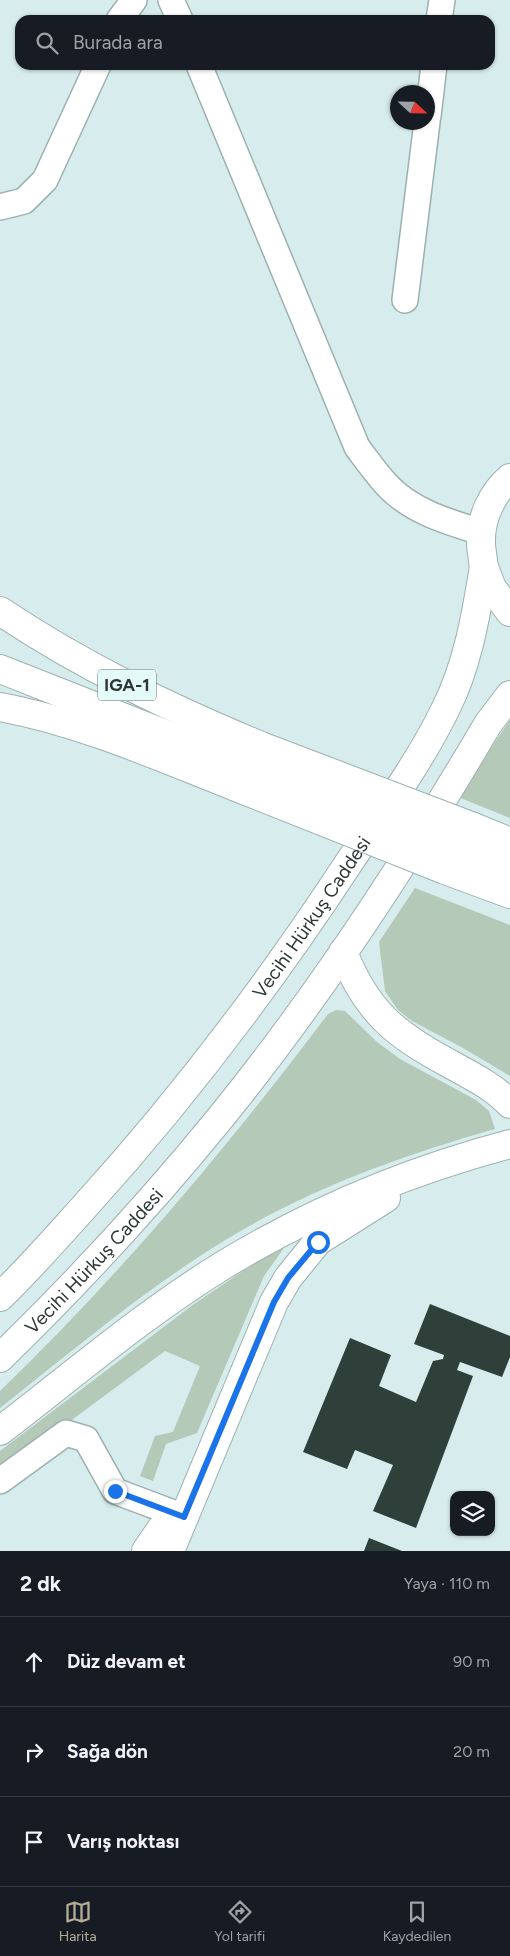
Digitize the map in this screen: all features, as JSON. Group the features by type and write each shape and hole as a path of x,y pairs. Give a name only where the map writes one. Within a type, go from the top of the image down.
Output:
{"main road":[{"name":"Vecihi Hürkuş Caddesi","path":"0,1297 140,1145 203,1068 268,982 327,897 407,775 445,712 463,672 475,621 484,567 480,544 481,532 488,507 501,485 510,478"},
{"path":"484,567 492,588 510,612"},
{"name":"IGA-1","path":"0,612 50,643 172,709 248,767 458,848 510,842"},
{"path":"0,669 510,869"},
{"name":"Vecihi Hürkuş Caddesi","path":"0,1358 77,1281 221,1117 343,952 488,724 510,695"},
{"path":"0,707 42,717 113,740 248,767"},
{"path":"458,848 510,894"},
{"path":"343,952 351,973 370,1004 396,1031 418,1047 487,1085 510,1104"},
{"path":"0,1431 124,1335 221,1266 286,1229 366,1191 468,1155 510,1144"},
{"path":"170,1551 274,1302 288,1278 318,1242 384,1200 416,1173"},
{"path":"146,1551 161,1529 184,1517"}],"street":[{"path":"123,15 134,0"},
{"path":"171,0 178,15"},
{"path":"440,15 442,0"},
{"path":"0,207 24,201 45,180 96,70"},
{"path":"201,70 357,447 387,485 416,508 450,523 481,532"},
{"path":"432,85 433,70"},
{"path":"405,300 426,130"},
{"path":"468,1155 510,1155"},
{"path":"0,1482 66,1432 86,1439 115,1491 184,1517"}],"green space":[{"path":"510,720 510,818 458,797"},
{"path":"415,888 510,925 510,1076 412,1021 398,1010 385,991 379,942"},
{"path":"336,1010 345,1011 377,1042 400,1059 476,1100 489,1111 495,1129 459,1139 354,1176 254,1223 164,1281 108,1322 0,1408 0,1391 88,1302 172,1209 251,1113 328,1014"},
{"path":"284,1248 264,1276 197,1433 166,1444 153,1481 140,1476 155,1436 173,1432 200,1366 165,1351 0,1473 0,1451 194,1304 261,1259"}],"building":[{"path":"430,1304 510,1336 510,1357 502,1377 460,1362 457,1370 473,1376 416,1528 373,1511 393,1465 355,1450 347,1469 303,1452 350,1338 391,1355 379,1386 416,1402 433,1361 443,1359 444,1355 414,1344"},
{"path":"369,1538 402,1551 364,1551"}],"route":[{"path":"115,1491 184,1517 274,1302 288,1278 318,1242"}]}
